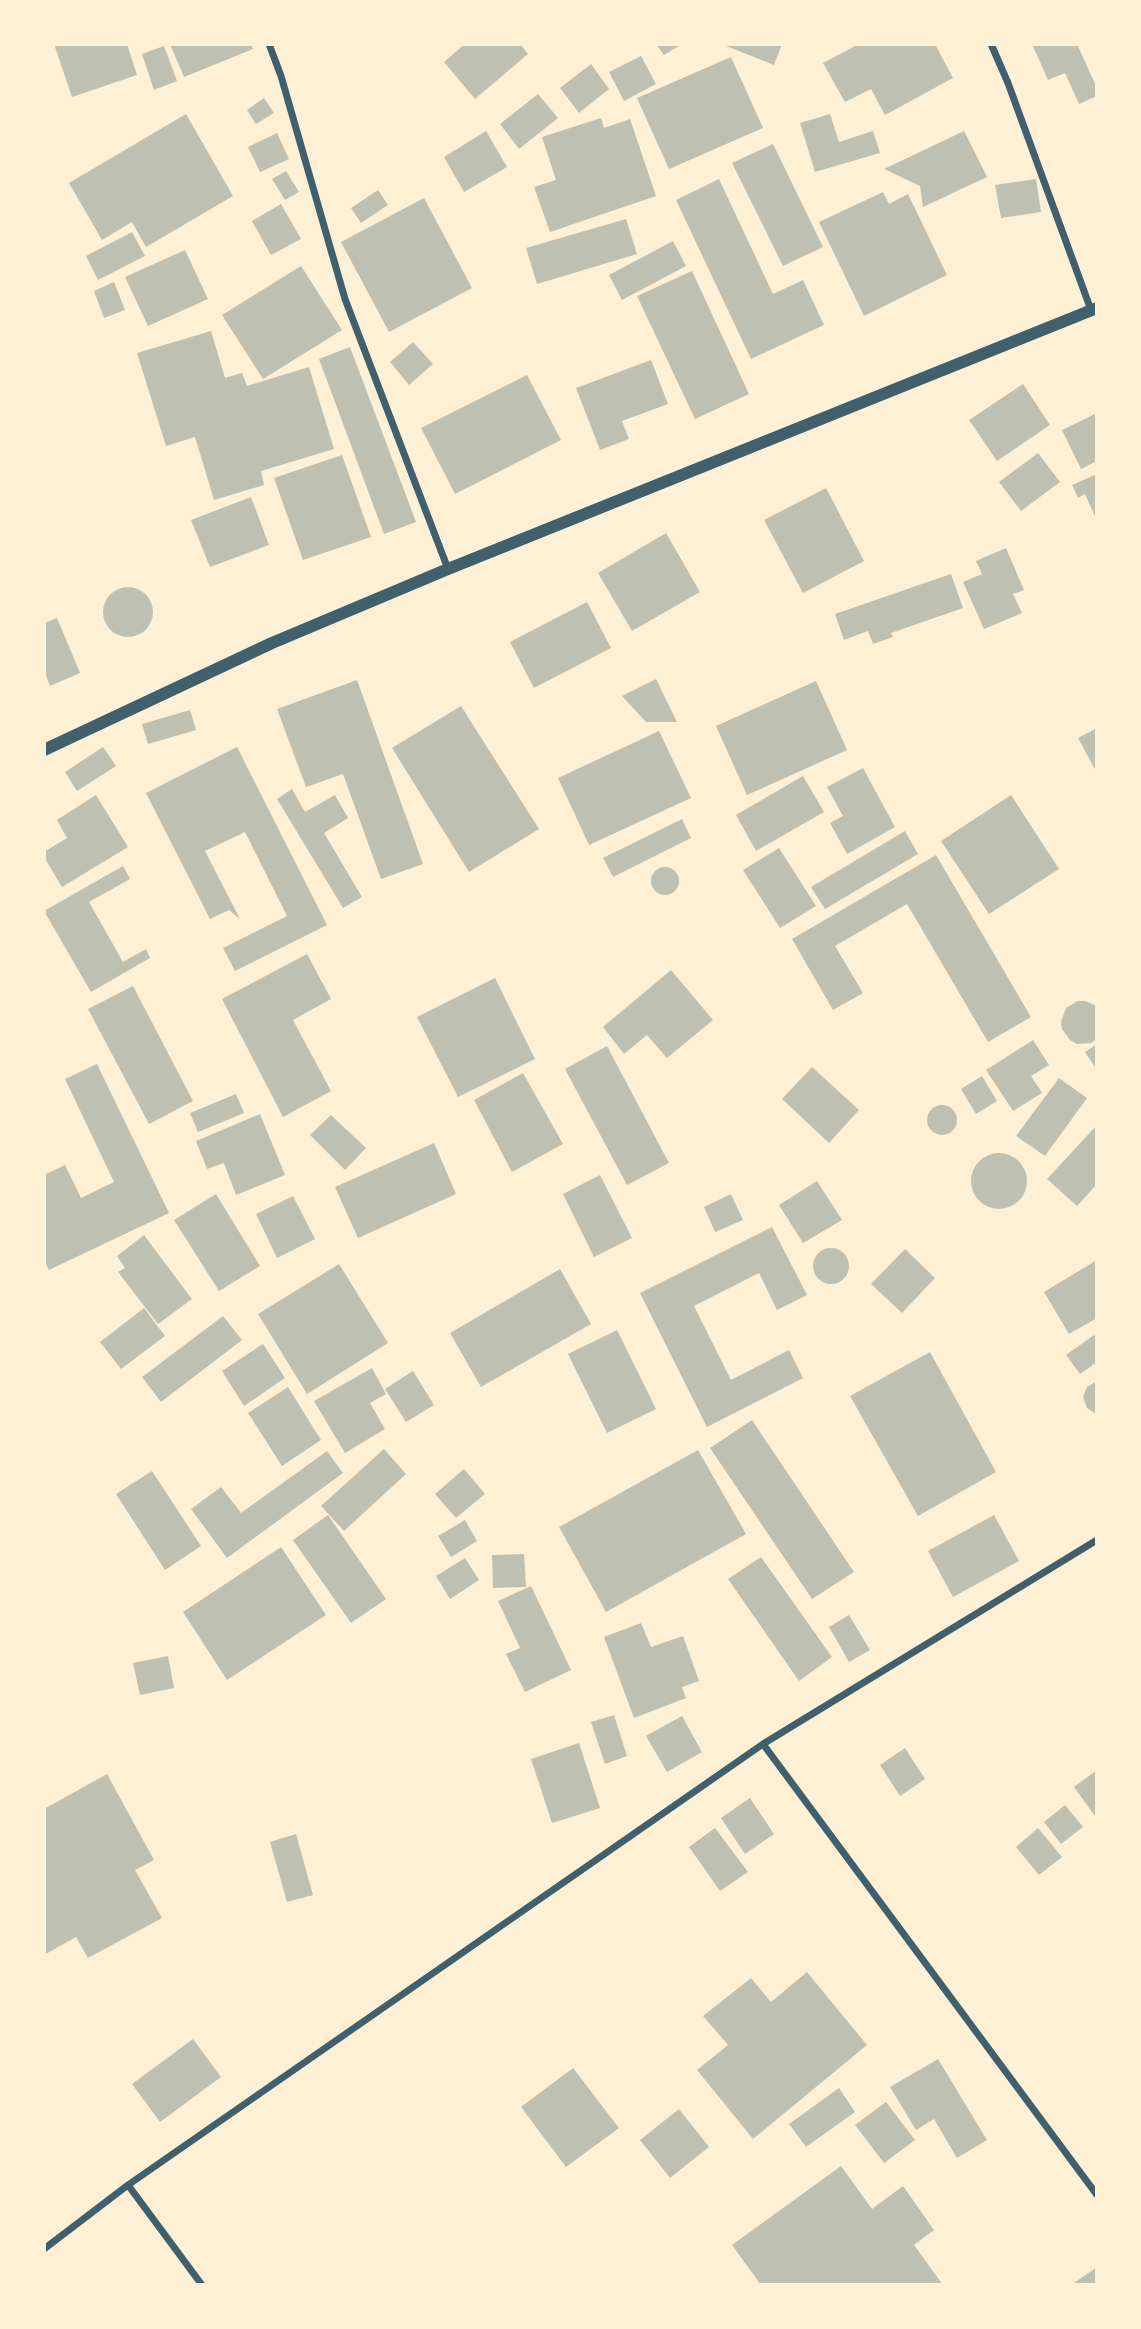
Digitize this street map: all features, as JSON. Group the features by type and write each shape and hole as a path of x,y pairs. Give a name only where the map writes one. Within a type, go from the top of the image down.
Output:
{"street":[{"path":"269,44 281,76 345,299 448,569"},
{"path":"44,750 272,643 448,569 1094,309 992,44"},
{"path":"44,2249 128,2185 763,1744 1097,1540"},
{"path":"763,1744 1097,2194"},
{"path":"128,2185 202,2285"}],"building":[{"path":"54,44 127,44 137,75 72,97"},
{"path":"170,44 251,44 253,49 184,77"},
{"path":"465,44 520,44 528,54 475,99 444,62"},
{"path":"656,44 682,44 664,55"},
{"path":"721,44 782,44 774,65"},
{"path":"859,44 935,44 953,78 885,115 871,89 845,102 823,63"},
{"path":"1032,44 1077,44 1097,88 1097,96 1079,104 1065,73 1048,80"},
{"path":"164,46 177,81 154,90 142,54"},
{"path":"641,56 656,84 624,101 609,72"},
{"path":"731,57 763,128 669,169 637,98"},
{"path":"591,64 609,89 579,113 560,88"},
{"path":"538,94 558,118 519,149 500,124"},
{"path":"264,98 274,113 256,124 247,110"},
{"path":"186,114 233,196 146,247 132,222 102,240 69,183"},
{"path":"830,114 839,142 873,131 880,153 815,172 800,123"},
{"path":"601,118 604,128 630,119 656,196 550,232 534,187 556,180 542,137"},
{"path":"486,131 507,167 464,192 444,157"},
{"path":"964,131 987,177 923,207 920,186 884,169"},
{"path":"277,133 289,159 260,172 248,147"},
{"path":"773,144 823,247 783,266 732,163"},
{"path":"286,171 299,192 285,200 272,179"},
{"path":"719,179 773,294 803,280 824,325 751,359 676,200"},
{"path":"1036,179 1041,212 1001,218 995,185"},
{"path":"378,190 388,205 361,223 351,208"},
{"path":"883,192 889,204 908,194 947,275 864,316 819,222"},
{"path":"424,198 472,288 389,332 341,242"},
{"path":"281,204 301,239 271,255 252,221"},
{"path":"626,219 637,254 537,284 526,248"},
{"path":"132,232 145,256 98,280 86,256"},
{"path":"673,241 686,266 622,300 609,275"},
{"path":"185,250 208,299 148,326 125,277"},
{"path":"301,266 342,330 263,379 222,315"},
{"path":"692,271 749,394 695,419 637,296"},
{"path":"114,282 125,310 104,318 94,291"},
{"path":"211,331 225,378 242,373 247,386 309,367 334,449 261,471 264,485 214,500 195,437 166,446 137,353"},
{"path":"413,342 433,364 409,385 390,362"},
{"path":"350,347 416,522 384,534 319,359"},
{"path":"651,360 668,404 622,421 629,439 600,450 576,388"},
{"path":"527,375 561,440 455,494 421,428"},
{"path":"1023,384 1050,425 997,461 969,420"},
{"path":"1097,413 1097,461 1081,469 1062,430"},
{"path":"1038,453 1060,482 1021,511 999,482"},
{"path":"342,455 371,537 303,560 274,478"},
{"path":"1097,474 1097,521 1085,494 1078,498 1072,485"},
{"path":"826,488 864,561 803,593 764,520"},
{"path":"251,497 269,545 210,567 191,520"},
{"path":"666,533 700,592 632,631 598,573"},
{"path":"1006,548 1024,590 1013,594 1022,613 984,629 963,582 982,574 976,561"},
{"path":"951,574 963,608 891,633 893,637 873,644 868,631 844,640 835,614"},
{"path":"128,587 146,594 153,612 146,630 128,637 110,630 103,612 110,594"},
{"path":"587,602 611,648 534,688 510,642"},
{"path":"57,618 80,673 50,686 44,670 44,623"},
{"path":"656,679 677,722 646,722 622,696"},
{"path":"357,680 423,864 381,879 343,774 306,787 277,709"},
{"path":"816,681 847,750 747,795 716,726"},
{"path":"461,706 539,829 469,872 392,748"},
{"path":"190,710 196,730 148,744 142,724"},
{"path":"1097,728 1097,773 1078,738"},
{"path":"659,731 691,798 589,845 558,778"},
{"path":"103,747 116,766 77,791 65,772"},
{"path":"237,747 327,925 235,971 223,948 287,916 245,832 205,851 240,919 229,910 210,919 146,793"},
{"path":"863,768 895,827 847,854 830,823 843,816 827,787"},
{"path":"803,776 824,812 756,851 736,815"},
{"path":"292,789 305,812 335,795 348,818 324,833 362,897 343,908 277,799"},
{"path":"96,795 128,847 62,887 44,857 44,852 67,838 57,820"},
{"path":"1011,795 1059,869 989,914 941,841"},
{"path":"682,819 691,838 613,877 603,858"},
{"path":"905,831 918,854 825,909 811,887"},
{"path":"779,848 816,906 780,928 743,870"},
{"path":"936,855 1031,1017 988,1042 907,904 835,946 863,993 833,1010 792,939"},
{"path":"123,866 130,879 89,902 123,962 146,949 150,958 91,992 44,911"},
{"path":"665,867 675,871 679,881 675,891 665,895 655,891 651,881 655,871"},
{"path":"307,954 331,999 293,1020 331,1091 283,1117 222,999"},
{"path":"671,970 713,1020 667,1058 647,1035 624,1054 603,1027"},
{"path":"495,978 535,1059 458,1097 417,1017"},
{"path":"133,986 193,1101 149,1124 88,1009"},
{"path":"1078,1001 1097,1006 1097,1039 1091,1043 1077,1044 1070,1040 1062,1029 1061,1022 1066,1008"},
{"path":"1033,1040 1049,1065 1031,1076 1042,1093 1013,1111 986,1070"},
{"path":"1097,1044 1097,1070 1085,1052"},
{"path":"607,1046 669,1163 627,1185 565,1069"},
{"path":"97,1064 169,1213 49,1270 44,1260 44,1175 65,1165 81,1198 114,1182 65,1079"},
{"path":"812,1067 859,1110 829,1143 782,1099"},
{"path":"523,1073 563,1144 512,1172 474,1100"},
{"path":"982,1076 997,1101 976,1114 961,1089"},
{"path":"1059,1078 1087,1098 1045,1156 1016,1136"},
{"path":"236,1094 244,1113 198,1132 190,1113"},
{"path":"942,1105 953,1109 957,1120 953,1131 942,1135 931,1131 927,1120 931,1109"},
{"path":"260,1114 285,1175 236,1195 224,1163 207,1169 196,1141"},
{"path":"331,1115 366,1148 345,1170 310,1135"},
{"path":"1097,1125 1097,1184 1077,1206 1047,1179"},
{"path":"434,1143 456,1194 358,1238 335,1187"},
{"path":"993,1153 1005,1153 1015,1157 1023,1165 1027,1181 1023,1197 1015,1205 1005,1209 993,1209 983,1205 975,1197 971,1187 971,1175 975,1165 983,1157"},
{"path":"600,1175 632,1238 594,1257 563,1194"},
{"path":"817,1181 842,1220 803,1243 779,1205"},
{"path":"216,1194 260,1266 219,1291 174,1220"},
{"path":"731,1194 743,1220 715,1232 704,1207"},
{"path":"293,1196 315,1239 277,1258 256,1214"},
{"path":"772,1227 807,1295 777,1310 759,1273 694,1306 731,1380 789,1350 803,1378 707,1427 640,1293"},
{"path":"144,1235 192,1299 158,1324 118,1272 125,1268 117,1256"},
{"path":"831,1248 844,1253 849,1266 844,1279 831,1284 818,1279 813,1266 818,1253"},
{"path":"905,1249 935,1278 902,1313 871,1284"},
{"path":"1097,1260 1097,1318 1069,1334 1044,1292"},
{"path":"339,1264 388,1343 307,1394 258,1314"},
{"path":"560,1269 591,1324 481,1387 450,1333"},
{"path":"144,1308 165,1336 121,1369 100,1342"},
{"path":"223,1316 242,1340 161,1402 142,1377"},
{"path":"617,1330 656,1409 607,1433 568,1354"},
{"path":"1094,1335 1097,1339 1097,1362 1080,1374 1066,1355"},
{"path":"263,1344 285,1378 244,1406 222,1371"},
{"path":"930,1352 996,1472 918,1516 850,1396"},
{"path":"372,1368 386,1394 370,1403 385,1429 345,1453 314,1401"},
{"path":"413,1371 434,1405 406,1422 385,1389"},
{"path":"1097,1381 1097,1415 1087,1408 1083,1397 1087,1387"},
{"path":"288,1387 321,1440 282,1466 248,1413"},
{"path":"752,1420 854,1572 812,1599 710,1448"},
{"path":"384,1449 406,1474 344,1531 321,1506"},
{"path":"698,1450 746,1534 606,1612 559,1527"},
{"path":"327,1451 343,1473 227,1558 191,1509 221,1487 241,1513"},
{"path":"464,1469 485,1494 456,1518 435,1494"},
{"path":"152,1471 201,1546 165,1570 116,1494"},
{"path":"328,1515 386,1599 351,1623 293,1540"},
{"path":"994,1515 1019,1561 953,1597 928,1551"},
{"path":"465,1520 477,1541 451,1557 438,1536"},
{"path":"281,1547 326,1615 227,1680 183,1612"},
{"path":"524,1554 526,1587 493,1588 492,1555"},
{"path":"761,1557 832,1657 799,1681 728,1579"},
{"path":"465,1558 479,1580 450,1599 436,1576"},
{"path":"531,1586 571,1670 525,1692 506,1654 520,1648 498,1601"},
{"path":"849,1615 870,1650 849,1662 829,1627"},
{"path":"641,1623 651,1647 683,1636 699,1681 682,1687 686,1698 634,1718 604,1637"},
{"path":"168,1656 174,1688 140,1695 133,1663"},
{"path":"614,1715 627,1756 605,1764 591,1722"},
{"path":"682,1716 702,1752 667,1772 646,1736"},
{"path":"579,1743 600,1808 552,1823 531,1759"},
{"path":"905,1748 925,1779 900,1796 880,1765"},
{"path":"1097,1770 1097,1819 1074,1787"},
{"path":"107,1774 154,1860 135,1870 162,1918 88,1958 76,1937 44,1955 44,1809"},
{"path":"750,1798 774,1834 745,1854 721,1818"},
{"path":"1065,1805 1083,1827 1061,1844 1044,1822"},
{"path":"715,1828 748,1872 720,1891 689,1847"},
{"path":"1038,1828 1062,1857 1039,1875 1016,1847"},
{"path":"296,1834 313,1895 287,1902 270,1842"},
{"path":"807,1972 867,2045 753,2139 697,2070 728,2045 703,2016 751,1978 771,2002"},
{"path":"193,2039 221,2077 160,2122 132,2084"},
{"path":"938,2059 987,2140 957,2158 934,2119 916,2130 890,2087"},
{"path":"573,2068 619,2128 566,2167 521,2107"},
{"path":"839,2088 855,2112 806,2147 789,2124"},
{"path":"886,2102 915,2140 884,2163 855,2125"},
{"path":"679,2109 709,2147 670,2178 640,2140"},
{"path":"841,2166 872,2209 903,2186 934,2230 914,2245 943,2285 761,2285 732,2245"},
{"path":"1097,2267 1097,2285 1071,2285"}]}
